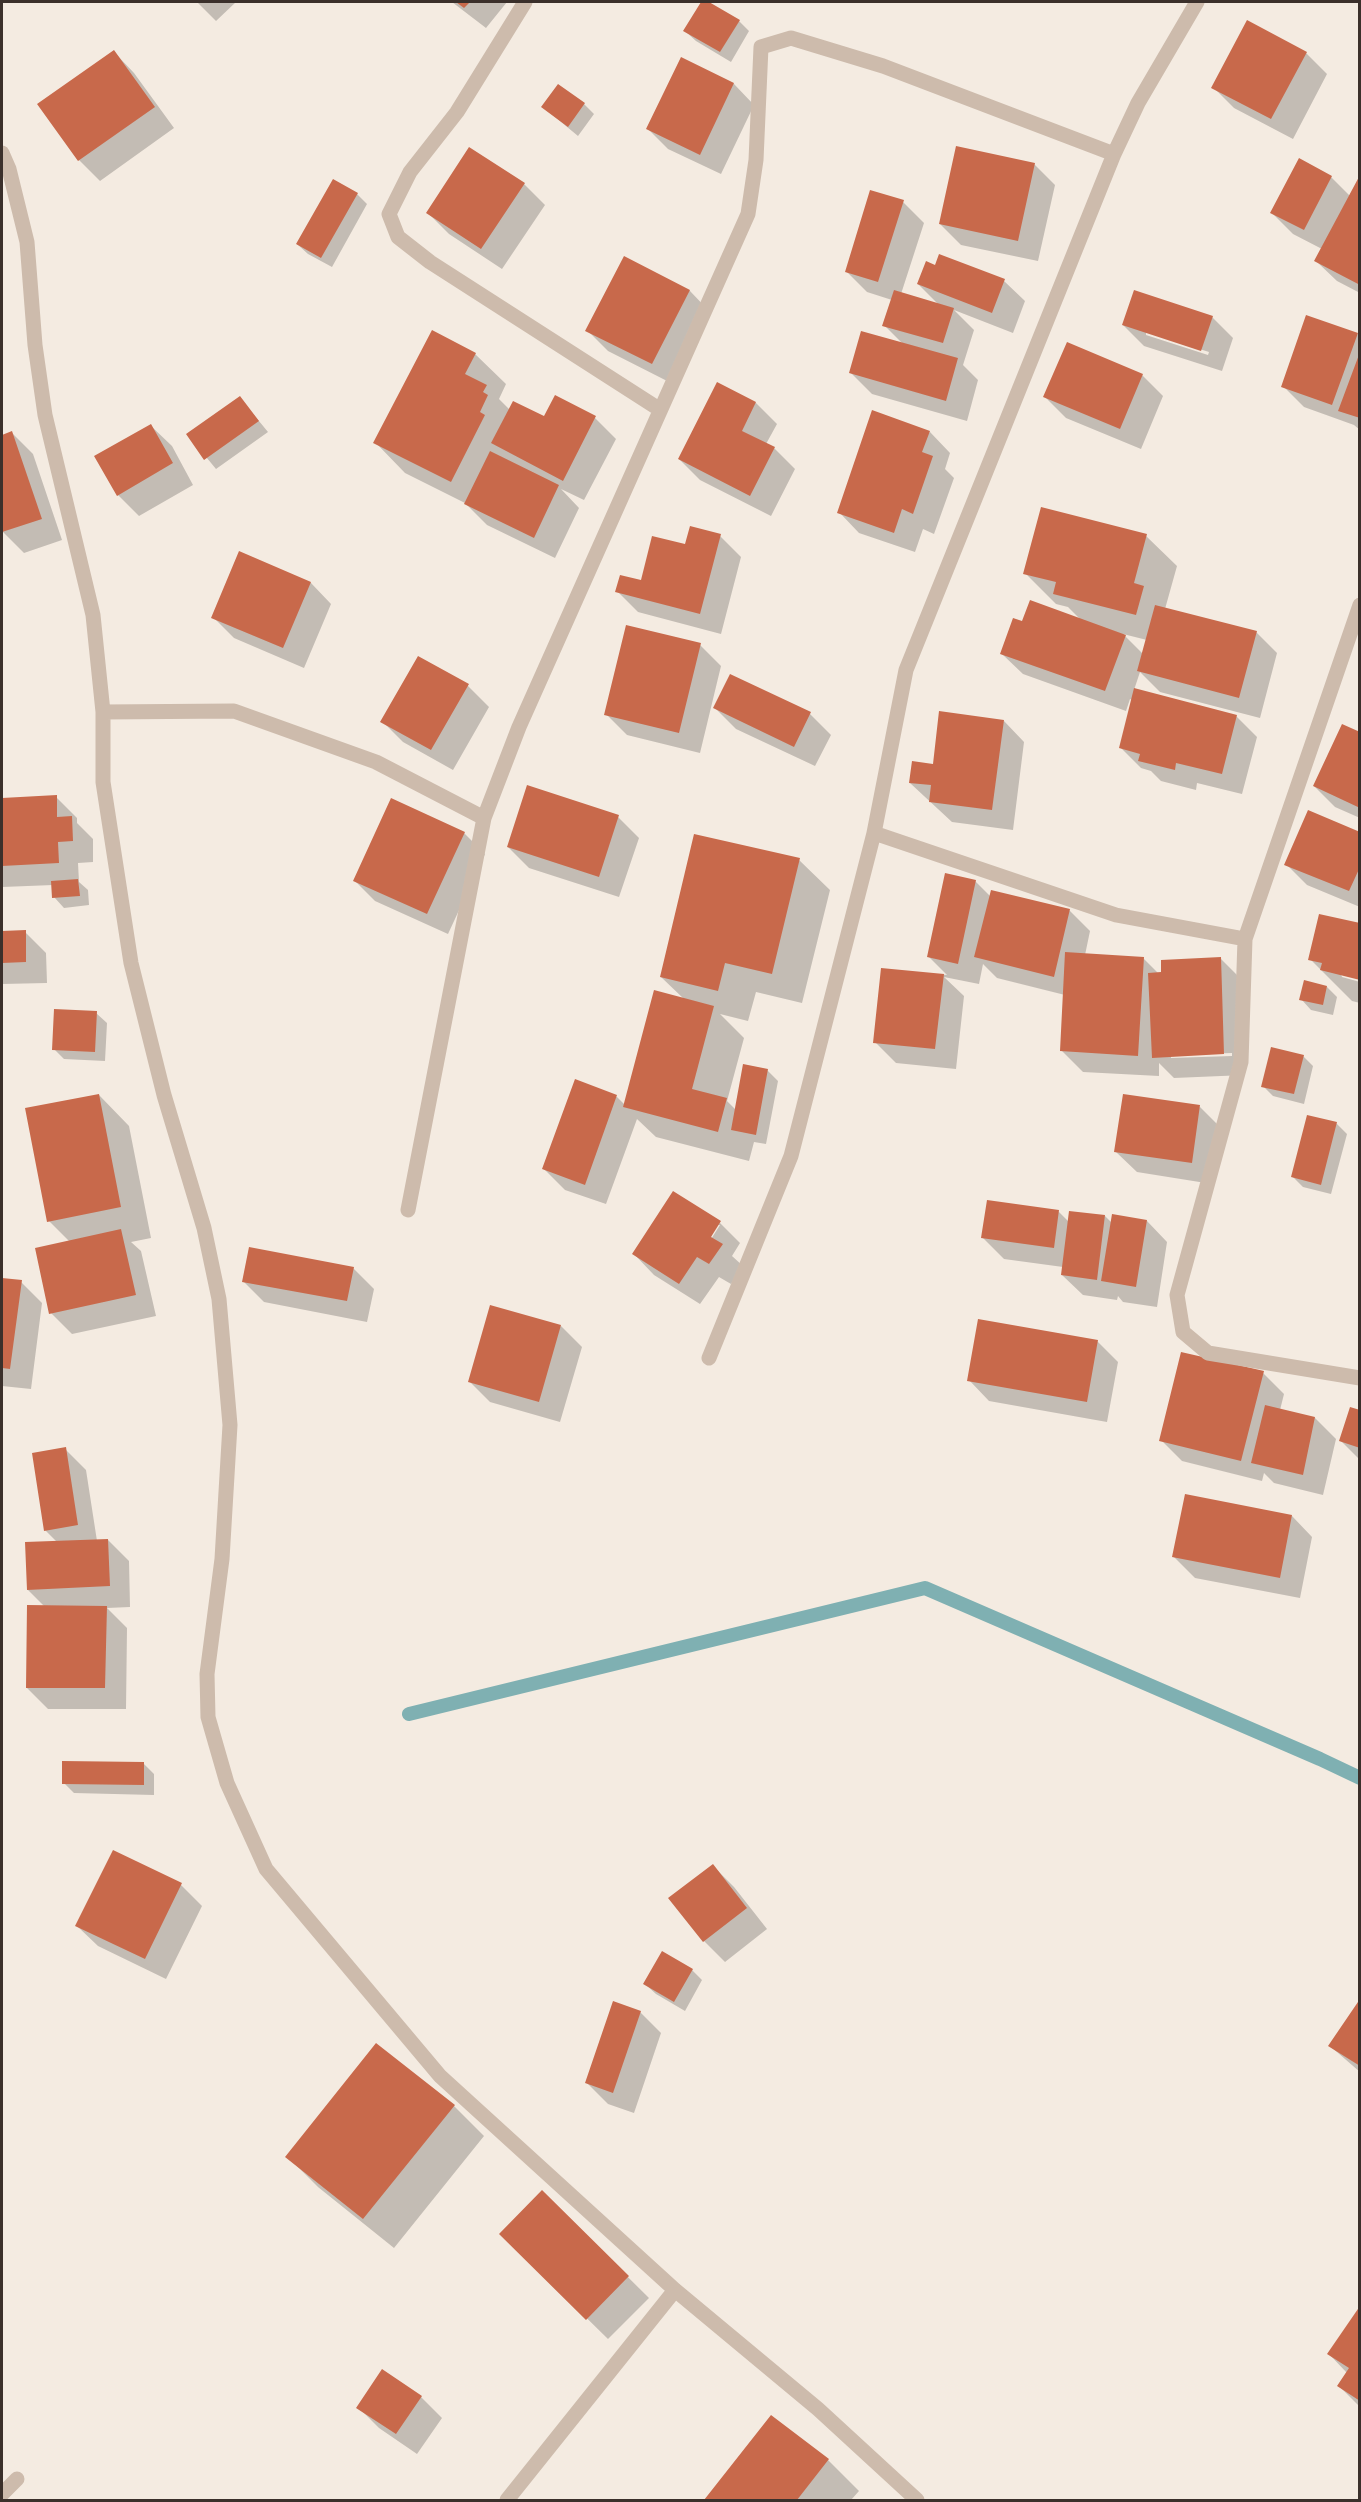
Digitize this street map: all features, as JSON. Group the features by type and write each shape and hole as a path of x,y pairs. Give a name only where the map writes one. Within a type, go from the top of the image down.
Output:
{"street":[{"path":"525,2 457,112 410,172 389,214 398,237 430,261 659,409"},
{"path":"709,1358 791,1156 874,833 906,670 1114,154 1138,103 1197,2"},
{"path":"408,1210 484,818 519,727 748,214 756,160 760,47 791,38 873,63 1114,154"},
{"path":"2,153 9,169 27,242 34,345 45,415 93,615 103,712 104,782 131,963 164,1095 204,1228 219,1299 230,1425 222,1559 207,1674 208,1717 227,1783 266,1869 440,2076 675,2290 818,2409 917,2500"},
{"path":"1359,605 1245,939 1241,1062 1177,1295 1183,1332 1208,1353 1359,1378"},
{"path":"103,712 234,711 376,762 484,818"},
{"path":"874,833 1116,915 1245,939"},
{"path":"507,2500 675,2290"},
{"path":"2,2494 17,2479"}],"building":[{"path":"456,2 470,2 464,8"},
{"path":"701,2 709,2 740,20 720,52 683,31"},
{"path":"1247,20 1307,52 1271,119 1211,88"},
{"path":"114,50 155,107 78,161 37,104"},
{"path":"681,57 734,83 700,155 646,129"},
{"path":"558,84 585,103 568,127 541,107"},
{"path":"956,146 1035,163 1018,241 939,224"},
{"path":"469,147 525,183 481,249 426,213"},
{"path":"1299,158 1332,176 1304,230 1270,213"},
{"path":"1360,175 1360,285 1314,261"},
{"path":"333,179 358,193 321,258 296,244"},
{"path":"870,190 904,200 878,282 845,272"},
{"path":"939,254 1005,279 992,313 917,284 926,261 935,265"},
{"path":"624,256 690,290 652,364 585,331"},
{"path":"894,290 954,308 943,343 882,326"},
{"path":"1134,290 1213,316 1201,351 1122,325"},
{"path":"1306,315 1358,333 1332,405 1281,387"},
{"path":"432,330 476,353 465,374 487,385 483,392 488,395 480,412 485,415 451,482 373,443"},
{"path":"861,331 958,358 946,401 849,373"},
{"path":"1067,342 1143,374 1120,429 1043,397"},
{"path":"1360,352 1360,418 1338,411"},
{"path":"717,382 756,402 742,431 775,447 750,496 678,459"},
{"path":"555,395 596,416 563,481 491,443 513,401 544,416"},
{"path":"240,396 259,421 204,460 186,434"},
{"path":"872,410 930,431 922,452 933,456 913,514 902,509 894,533 837,513"},
{"path":"151,424 173,463 117,496 94,456"},
{"path":"12,431 42,519 2,532 2,435"},
{"path":"490,451 559,485 534,538 464,504"},
{"path":"1041,507 1147,534 1134,583 1144,586 1136,615 1053,594 1056,582 1023,574"},
{"path":"690,526 721,534 700,614 615,592 620,575 641,580 652,536 685,544"},
{"path":"239,551 311,582 283,648 211,618"},
{"path":"1030,600 1126,635 1105,691 1000,654 1013,618 1022,621"},
{"path":"1155,605 1257,631 1239,698 1137,671"},
{"path":"626,625 701,643 679,733 604,715"},
{"path":"418,656 469,684 431,750 380,722"},
{"path":"730,674 811,712 794,747 713,708"},
{"path":"1134,688 1237,715 1222,774 1176,763 1175,770 1138,761 1140,754 1119,748"},
{"path":"939,711 1004,720 992,810 929,802 931,785 909,783 912,761 933,764"},
{"path":"1342,724 1360,732 1360,808 1313,786"},
{"path":"527,785 619,815 599,877 507,847"},
{"path":"57,795 57,817 72,816 73,841 58,842 59,863 2,866 2,798"},
{"path":"391,798 465,832 427,914 353,881"},
{"path":"1308,810 1360,832 1360,867 1349,891 1284,865"},
{"path":"694,834 800,858 772,974 725,963 718,991 660,977"},
{"path":"945,873 976,880 958,964 927,957"},
{"path":"78,879 80,896 52,898 51,881"},
{"path":"991,890 1070,909 1054,977 974,957"},
{"path":"1319,914 1360,923 1360,980 1320,970 1322,963 1308,960"},
{"path":"26,930 26,962 2,963 2,931"},
{"path":"1065,952 1144,957 1138,1056 1060,1051"},
{"path":"1221,957 1224,1054 1152,1058 1148,973 1161,972 1161,960"},
{"path":"881,968 944,974 935,1049 873,1043"},
{"path":"1304,980 1327,986 1323,1005 1299,1000"},
{"path":"654,990 714,1006 692,1089 727,1098 718,1132 623,1107"},
{"path":"54,1009 97,1011 95,1052 52,1050"},
{"path":"1271,1047 1304,1055 1294,1094 1261,1087"},
{"path":"743,1064 768,1069 756,1135 731,1130"},
{"path":"575,1079 617,1095 585,1185 542,1169"},
{"path":"99,1094 121,1207 47,1222 25,1108"},
{"path":"1123,1094 1200,1105 1192,1163 1114,1152"},
{"path":"1307,1115 1337,1122 1321,1185 1291,1177"},
{"path":"673,1191 721,1221 711,1237 723,1244 709,1264 697,1257 679,1284 632,1254"},
{"path":"987,1200 1059,1210 1054,1248 981,1238"},
{"path":"1069,1211 1105,1215 1097,1280 1061,1275"},
{"path":"1112,1214 1147,1220 1136,1287 1101,1281"},
{"path":"121,1229 136,1295 49,1314 35,1248"},
{"path":"249,1247 354,1267 347,1301 242,1282"},
{"path":"2,1278 22,1280 10,1369 2,1368"},
{"path":"490,1305 561,1325 539,1402 468,1382"},
{"path":"978,1319 1098,1340 1087,1402 967,1381"},
{"path":"1181,1352 1264,1371 1241,1461 1159,1441"},
{"path":"1265,1405 1315,1417 1303,1475 1251,1463"},
{"path":"1350,1407 1360,1410 1360,1448 1339,1441"},
{"path":"66,1447 78,1525 44,1531 32,1453"},
{"path":"1185,1494 1292,1515 1280,1578 1172,1557"},
{"path":"108,1539 110,1586 27,1590 25,1542"},
{"path":"27,1605 107,1606 105,1688 26,1688"},
{"path":"62,1761 144,1762 144,1785 62,1784"},
{"path":"113,1850 182,1883 145,1959 75,1926"},
{"path":"713,1864 747,1908 703,1942 668,1898"},
{"path":"662,1951 693,1969 674,2002 643,1984"},
{"path":"1360,1999 1360,2066 1328,2046"},
{"path":"613,2001 641,2011 613,2093 585,2083"},
{"path":"376,2043 455,2105 363,2219 285,2157"},
{"path":"542,2190 629,2276 586,2320 499,2234"},
{"path":"1360,2306 1360,2401 1337,2386 1349,2368 1327,2354"},
{"path":"382,2369 422,2396 396,2434 356,2408"},
{"path":"771,2415 829,2459 797,2500 704,2500"}],"waterway":[{"path":"409,1714 925,1588 1360,1778"}]}
